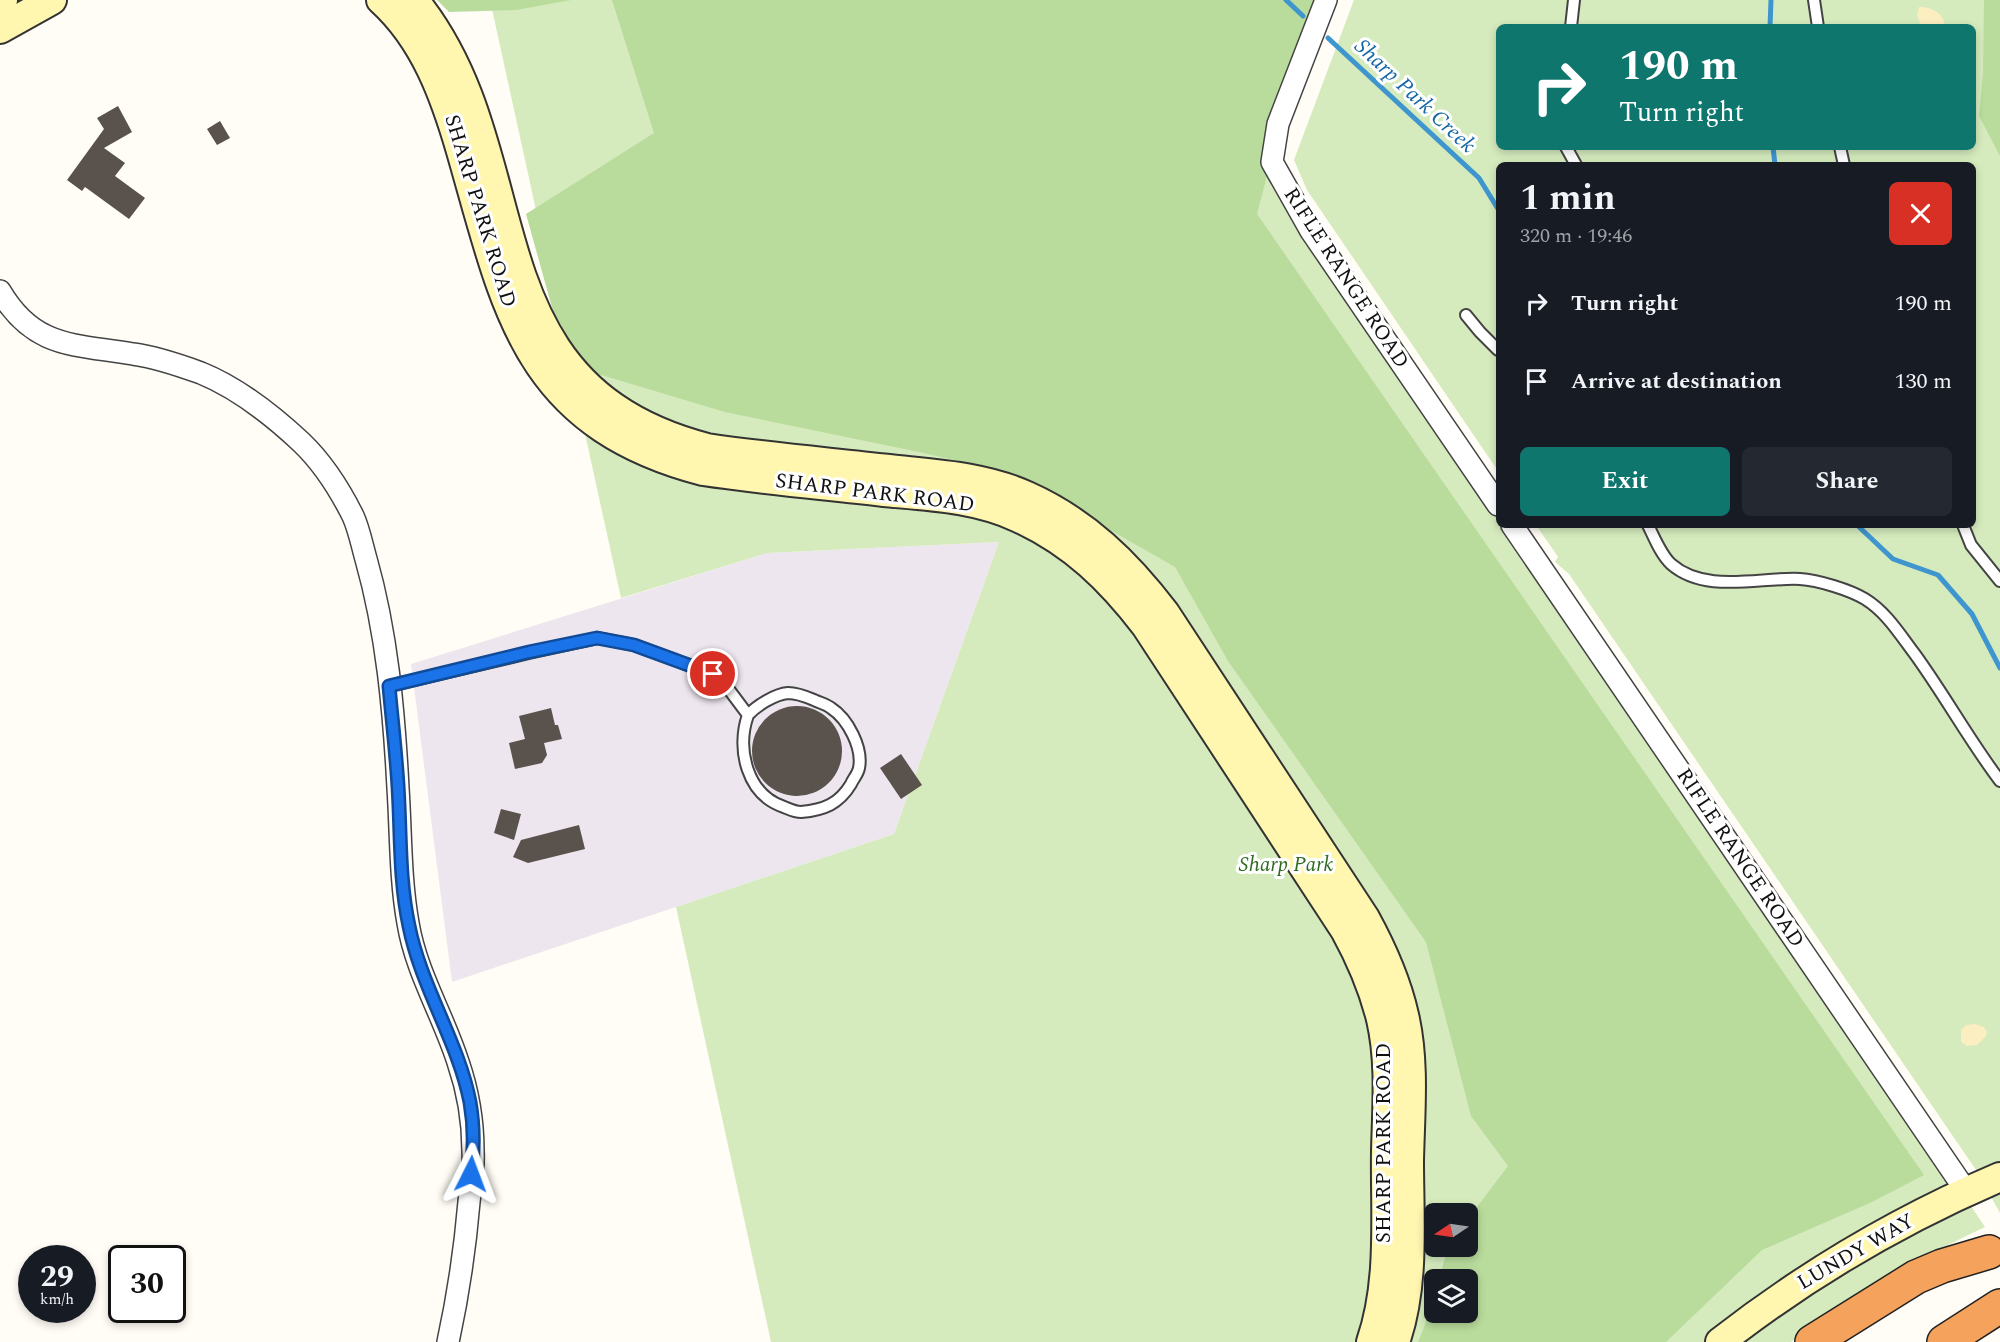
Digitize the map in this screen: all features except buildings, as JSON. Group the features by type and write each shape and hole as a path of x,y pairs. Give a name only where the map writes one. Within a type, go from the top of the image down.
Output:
{"highway":[{"path":"1812,1342 1916,1278 1942,1266 1995,1249"},
{"path":"1853,1342 1917,1297 1995,1249"},
{"path":"1944,1342 2000,1306"}],"main road":[{"path":"0,28 51,0"},
{"name":"SHARP PARK ROAD","path":"381,0 410,32 441,87 496,274 508,308 522,337 540,367 560,393 585,415 610,434 638,449 670,463 703,471 955,499 1017,517 1048,532 1085,559 1124,597 1146,626 1345,930 1373,987 1382,1021 1387,1086 1385,1259 1382,1295 1371,1342"},
{"name":"SHARP PARK ROAD","path":"414,0 429,18 462,78 474,111 529,299 559,354 577,376 600,397 622,414 648,428 678,441 707,448 959,476 1025,495 1059,512 1090,533 1142,582 1165,613 1365,918 1382,949 1395,980 1405,1017 1410,1086 1408,1260 1405,1298 1395,1342"},
{"name":"LUNDY WAY","path":"1720,1342 1764,1308 1830,1264 1966,1191 2000,1177"}],"street":[{"name":"RIFLE RANGE ROAD","path":"1326,0 1278,124 1272,162 1311,231 1496,502"},
{"path":"0,291 24,322 56,341 82,348 134,354 202,374 234,390 303,444 331,479 354,518 371,578 388,667 398,786 402,876 408,924 415,955 458,1060 470,1103 473,1153 467,1229 448,1342"},
{"name":"RIFLE RANGE ROAD","path":"1514,528 1966,1191"}],"lane":[{"path":"1571,24 1574,0"},
{"path":"1814,0 1818,24"},
{"path":"1466,315 1496,348"},
{"path":"1650,528 1670,563 1687,575 1710,580 1801,579 1832,586 1864,598 1895,627 1938,686 1979,753 2000,781"},
{"path":"1964,528 1971,545 2000,581"},
{"path":"389,686 597,638 634,645 713,674 730,691 748,715 743,738 748,774 759,790 774,804 799,812 825,808 843,797 858,770 860,758 854,737 846,723 832,708 805,696 787,693 757,705 748,715"}],"shaded area":[{"path":"999,542 894,834 452,982 411,664 767,553"}],"green space":[{"path":"437,0 571,0 516,10 449,12"},
{"name":"Sharp Park","path":"490,0 1326,0 1272,162 1496,502 1496,528 1514,528 1676,763 1985,1227 1885,1280 1791,1342 771,1342 676,907 894,834 999,542 767,553 621,598"},
{"path":"612,0 1313,0 1257,214 1924,1175 1872,1202 1762,1250 1666,1342 1418,1342 1426,1323 1478,1323 1478,1269 1442,1269 1445,1257 1478,1257 1478,1206 1508,1166 1471,1116 1426,942 1228,661 1175,567 1010,473 725,412 568,365 526,214 654,133"},
{"path":"1354,0 2000,0 2000,1213 1976,1170 1569,574 1555,562 1558,557 1538,528 1976,528 1976,162 1496,162 1496,468 1307,190 1294,160"},
{"path":"1984,0 2000,0 2000,156 1979,116 1983,74"}],"sand":[{"path":"1919,7 1928,8 1940,15 1944,24 1921,24 1917,15"},
{"path":"1975,1024 1984,1027 1987,1032 1986,1036 1977,1045 1967,1046 1961,1042 1961,1030 1966,1025"}],"waterway":[{"name":"Sharp Park Creek","path":"1286,0 1303,16"},
{"name":"Sharp Park Creek","path":"1770,24 1771,0"},
{"name":"Sharp Park Creek","path":"1328,38 1479,178 1496,206"},
{"name":"Sharp Park Creek","path":"1773,150 1775,162"},
{"name":"Sharp Park Creek","path":"1860,528 1893,559 1938,575 1972,614 2000,668"}],"route":[{"path":"471,1174 473,1153 470,1103 458,1060 415,955 408,924 402,876 398,786 389,686 597,638 634,645 713,674"}]}
